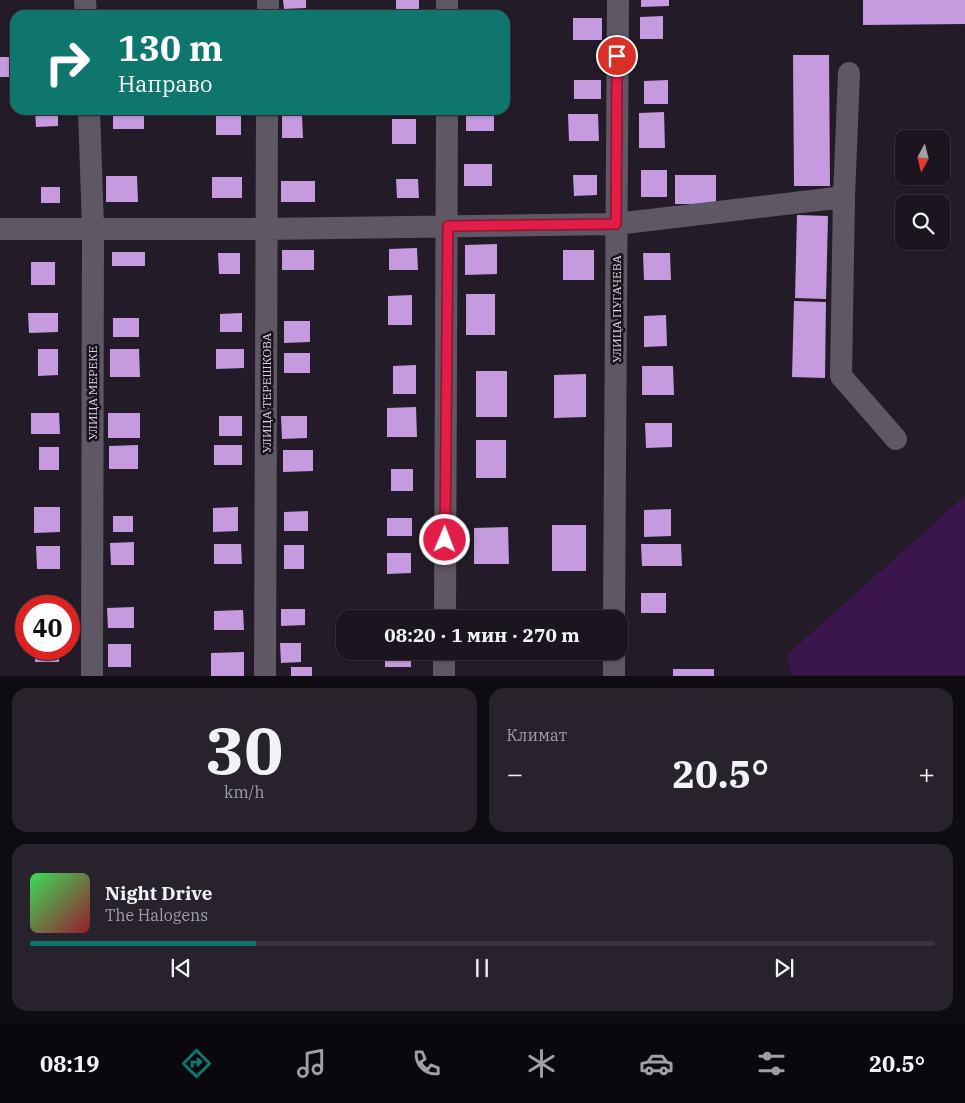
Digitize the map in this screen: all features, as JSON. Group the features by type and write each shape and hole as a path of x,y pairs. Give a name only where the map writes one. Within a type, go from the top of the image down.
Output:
{"street":[{"name":"УЛИЦА ПУГАЧЕВА","path":"614,610 618,0"},
{"path":"849,74 844,197 841,376 896,438"},
{"name":"УЛИЦА МЕРЕКЕ","path":"89,115 92,227 92,676"},
{"name":"УЛИЦА ТЕРЕШКОВА","path":"265,676 267,115"},
{"path":"444,610 448,226 447,115"},
{"path":"0,229 92,227 266,229 616,224 844,197"},
{"path":"444,660 444,676"},
{"path":"614,660 614,676"}],"shaded area":[{"path":"965,496 965,675 792,675 787,655"}],"building":[{"path":"283,0 306,0 306,8 284,9"},
{"path":"396,0 419,0 419,10 396,10"},
{"path":"641,0 669,0 669,6 641,7"},
{"path":"863,0 965,0 965,24 863,25"},
{"path":"663,16 663,39 640,39 640,17"},
{"path":"573,18 602,18 602,40 573,40"},
{"path":"793,55 829,55 830,186 794,186"},
{"path":"0,57 10,57 10,77 0,77"},
{"path":"574,80 601,80 601,99 574,99"},
{"path":"668,80 668,104 644,104 644,81"},
{"path":"664,112 665,148 639,148 639,113"},
{"path":"568,114 598,114 599,141 569,141"},
{"path":"35,115 58,115 58,126 36,127"},
{"path":"113,115 144,115 144,129 113,129"},
{"path":"216,115 241,115 241,135 216,135"},
{"path":"302,115 303,138 282,138 282,116"},
{"path":"466,115 494,115 494,131 466,131"},
{"path":"392,119 416,119 416,144 392,144"},
{"path":"464,164 492,164 492,186 464,186"},
{"path":"641,170 667,170 667,197 641,197"},
{"path":"573,175 597,175 597,195 574,196"},
{"path":"675,175 716,175 716,204 675,204"},
{"path":"106,176 137,176 138,202 106,202"},
{"path":"212,177 242,177 242,198 212,198"},
{"path":"396,179 418,179 419,198 397,198"},
{"path":"281,181 315,181 315,202 281,202"},
{"path":"41,187 60,187 60,203 41,203"},
{"path":"797,215 828,216 826,299 795,298"},
{"path":"497,244 497,274 465,275 465,245"},
{"path":"417,248 418,270 389,270 389,249"},
{"path":"282,250 314,250 314,270 282,270"},
{"path":"563,250 594,250 594,280 563,280"},
{"path":"112,252 145,252 145,266 112,266"},
{"path":"218,253 240,253 240,274 219,274"},
{"path":"643,253 670,253 671,280 644,280"},
{"path":"31,262 55,262 55,285 31,285"},
{"path":"466,294 495,294 495,335 466,335"},
{"path":"412,295 412,325 388,325 388,296"},
{"path":"794,301 826,302 825,378 792,377"},
{"path":"28,313 58,313 58,332 29,333"},
{"path":"242,313 242,332 220,332 220,314"},
{"path":"666,315 667,346 644,347 644,316"},
{"path":"113,318 139,318 139,337 113,337"},
{"path":"284,321 310,321 310,342 284,343"},
{"path":"38,349 58,349 58,375 38,376"},
{"path":"110,349 139,349 140,377 110,377"},
{"path":"216,349 244,349 244,368 216,369"},
{"path":"284,353 310,353 310,373 284,373"},
{"path":"416,365 416,394 393,394 393,366"},
{"path":"642,366 673,366 674,395 642,395"},
{"path":"476,371 507,371 507,417 476,417"},
{"path":"586,374 586,417 554,418 554,375"},
{"path":"416,407 417,437 387,437 387,408"},
{"path":"31,413 59,413 60,434 31,434"},
{"path":"108,413 140,413 140,438 108,438"},
{"path":"219,416 242,416 242,436 219,436"},
{"path":"281,416 307,416 307,438 282,439"},
{"path":"645,423 672,423 672,447 646,448"},
{"path":"476,440 506,440 506,478 476,478"},
{"path":"138,445 138,469 109,469 109,446"},
{"path":"214,445 242,445 242,465 214,465"},
{"path":"39,447 59,447 59,470 39,470"},
{"path":"283,450 313,450 313,471 283,472"},
{"path":"391,469 413,469 413,491 391,491"},
{"path":"34,507 60,507 60,532 34,533"},
{"path":"238,507 238,531 213,532 213,508"},
{"path":"671,509 671,536 644,537 644,510"},
{"path":"308,511 308,531 284,531 284,512"},
{"path":"113,516 133,516 133,532 113,532"},
{"path":"387,518 412,518 412,536 387,536"},
{"path":"552,525 586,525 586,571 552,571"},
{"path":"508,527 509,564 474,564 474,528"},
{"path":"134,542 134,565 111,565 110,543"},
{"path":"214,544 241,544 242,564 214,564"},
{"path":"641,544 681,544 682,566 642,566"},
{"path":"284,545 304,545 304,569 284,569"},
{"path":"36,546 60,546 60,569 37,569"},
{"path":"387,553 411,553 411,573 387,574"},
{"path":"641,593 666,593 666,613 641,613"},
{"path":"134,607 134,628 108,628 107,608"},
{"path":"281,609 305,609 305,625 281,626"},
{"path":"243,610 244,630 214,630 214,611"},
{"path":"280,643 301,643 301,662 281,663"},
{"path":"108,644 131,644 131,667 108,667"},
{"path":"244,652 244,676 211,676 211,653"},
{"path":"35,660 59,660 59,662 35,662"},
{"path":"385,660 411,660 411,667 385,667"},
{"path":"291,667 312,667 312,676 291,676"},
{"path":"673,669 714,669 714,676 673,676"}],"route":[{"path":"445,540 448,226 616,224 617,56"}]}
